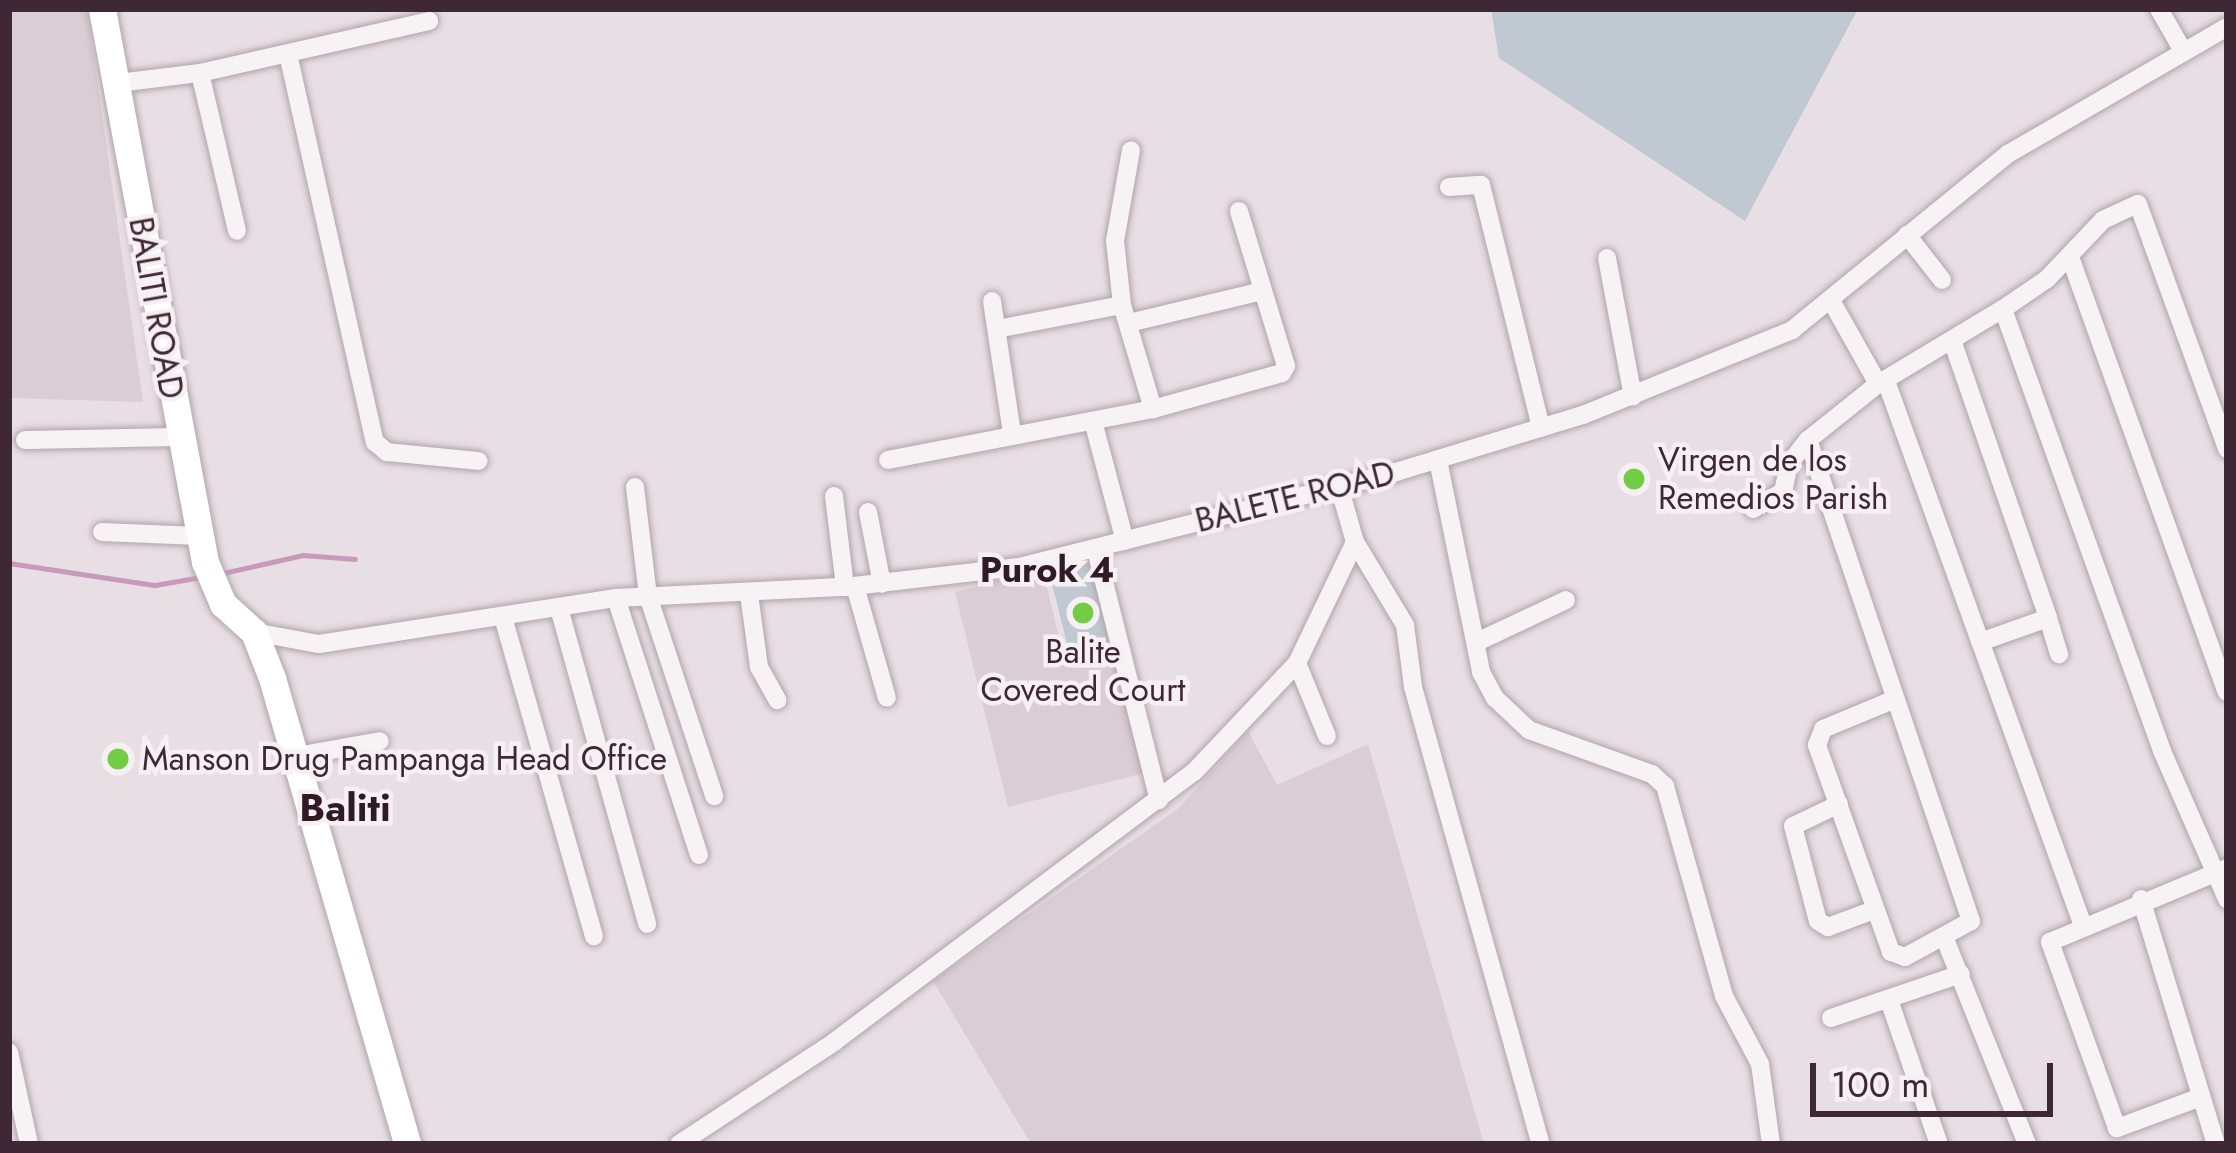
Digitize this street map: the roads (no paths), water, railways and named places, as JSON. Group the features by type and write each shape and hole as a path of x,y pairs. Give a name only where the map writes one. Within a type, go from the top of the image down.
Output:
{"main road":[{"name":"BALITI ROAD","path":"102,9 202,549 219,598 254,632"},
{"path":"254,632 297,756 407,1144"}],"street":[{"path":"2159,9 2182,49"},
{"path":"118,83 200,74 429,21"},
{"name":"BALETE ROAD","path":"254,632 319,644 616,598 882,584 1096,550 1438,460 1633,397 1772,340 1832,304 1907,235 2008,154 2227,27"},
{"path":"288,54 375,442 387,452 479,461"},
{"path":"200,74 237,231"},
{"path":"1131,150 1115,241 1127,314 1153,409"},
{"path":"1449,187 1481,185 1541,428"},
{"path":"1753,509 1783,492 1790,464 1808,440 1882,382 2003,309 2070,257 2103,220 2138,204 2227,449"},
{"path":"888,460 1153,409 1285,370 1240,211"},
{"path":"1907,235 1942,280"},
{"path":"2070,257 2227,692"},
{"path":"1607,258 1633,397"},
{"path":"997,329 1127,314 1262,291"},
{"path":"992,301 1012,434"},
{"path":"1832,304 1882,382 2082,923"},
{"path":"2003,309 2227,899"},
{"path":"1953,343 2059,654"},
{"path":"1093,421 1125,541"},
{"path":"25,440 180,437"},
{"path":"1808,440 1971,921 1945,939 1896,957 1874,910 1818,737 1894,700"},
{"path":"1438,460 1479,641 1481,672 1495,698 1529,730 1652,773 1665,786 1724,997 1760,1064 1771,1144"},
{"path":"1339,486 1355,542 1405,625 1413,687 1541,1144"},
{"path":"635,487 648,596 714,796"},
{"path":"834,496 850,587 887,698"},
{"path":"868,512 882,584"},
{"path":"102,532 202,549"},
{"path":"679,1144 834,1042 1159,800 1297,663 1355,542"},
{"path":"1096,550 1159,800"},
{"path":"749,594 759,667 777,700"},
{"path":"616,598 699,855"},
{"path":"1479,641 1566,600"},
{"path":"559,608 647,924"},
{"path":"503,617 594,936"},
{"path":"1979,642 2048,618"},
{"path":"1297,663 1327,736"},
{"path":"297,756 380,741"},
{"path":"1839,804 1793,826 1818,921 1828,927 1874,910"},
{"path":"2201,1097 2120,1136 2050,942 2082,923 2219,872"},
{"path":"2141,899 2216,1144"},
{"path":"1945,939 2027,1144"},
{"path":"1831,1018 1961,974"},
{"path":"1888,1000 1939,1144"},
{"path":"9,1052 29,1144"}],"waterway":[{"path":"219,574 303,555 355,559"},
{"path":"9,563 155,585 202,577"}],"place":[{"name":"Virgen de los Remedios Parish","path":"1634,479"},
{"name":"Balite Covered Court","path":"1083,613"},
{"name":"Manson Drug Pampanga Head Office","path":"118,759"}],"district":[{"name":"Purok 4","path":"1047,570"},
{"name":"Baliti","path":"345,808"}]}
